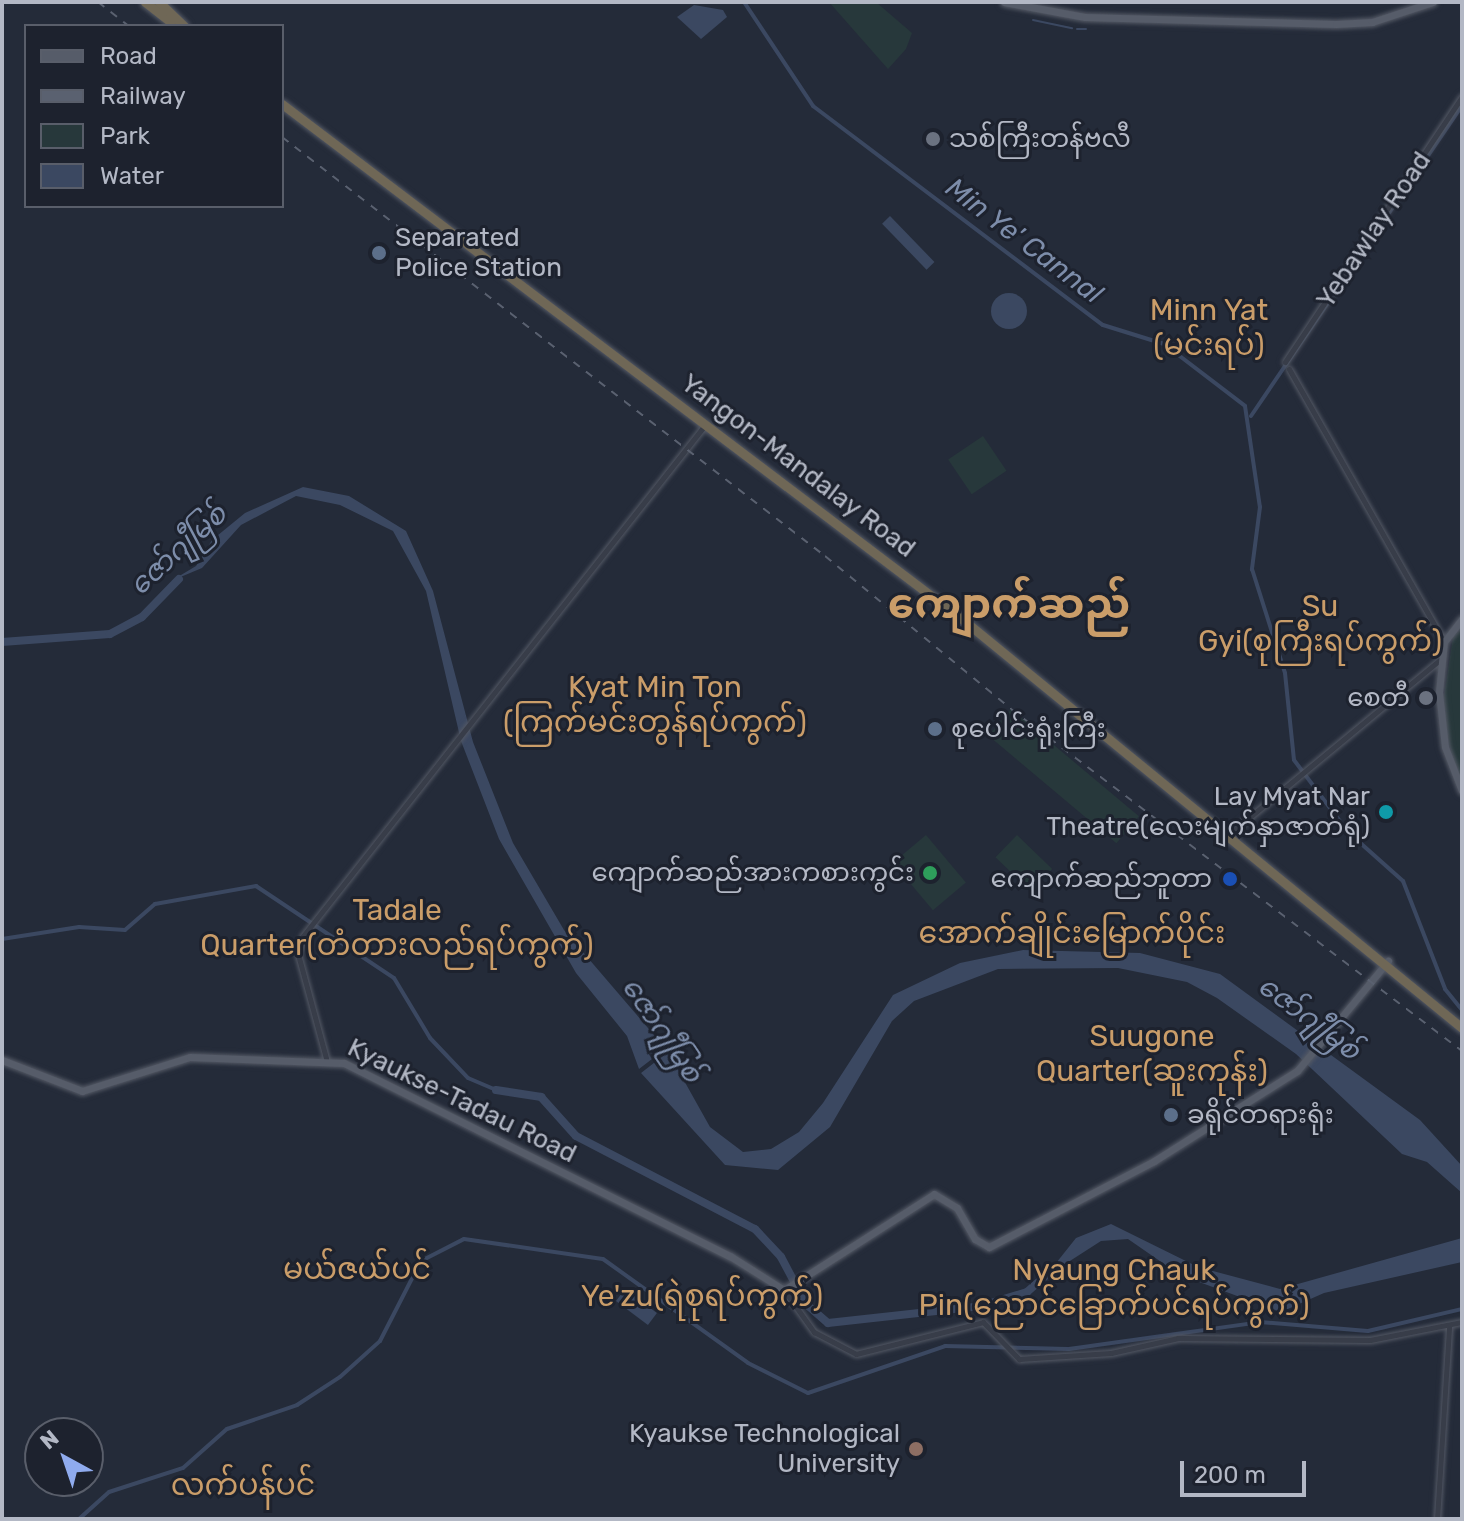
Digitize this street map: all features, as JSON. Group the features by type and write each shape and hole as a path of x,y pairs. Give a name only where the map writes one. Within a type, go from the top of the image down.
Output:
{"highway":[{"path":"145,2 173,24"},
{"path":"159,2 182,24"},
{"name":"Yangon-Mandalay Road","path":"284,106 705,424 1388,961 1462,1028"}],"main road":[{"path":"1004,2 1085,17 1336,24 1372,22 1433,2"},
{"path":"1462,619 1444,642 1441,659 1445,747 1462,791"},
{"path":"788,1289 934,1194 957,1208 981,1244 999,1243 1198,1137 1300,1067 1388,961"},
{"name":"Kyaukse-Tadau Road","path":"2,1060 82,1091 168,1060 326,1058 456,1117 788,1289"}],"street":[{"name":"Yebawlay Road","path":"1285,362 1462,97"},
{"path":"1289,369 1444,642"},
{"path":"326,1058 298,954 305,932 705,424"},
{"path":"1228,835 1441,659"},
{"path":"788,1289 805,1324 844,1353 983,1322 1016,1350 1019,1359 1111,1353 1178,1338 1370,1340 1462,1322"},
{"path":"1437,1519 1449,1326"}],"green space":[{"path":"829,2 876,2 912,33 906,49 888,69"},
{"path":"983,436 1006,471 972,494 948,459"},
{"path":"1462,626 1462,790 1441,716 1453,637"},
{"path":"1011,709 1139,816 1116,843 989,736"},
{"name":"ကျောက်ဆည်အားကစားကွင်း","path":"926,835 966,882 933,910 893,863"},
{"path":"1017,835 1052,869 1031,891 995,857"}],"water":[{"path":"694,5 723,10 727,17 701,39 677,17"},
{"path":"890,216 934,262 927,270 882,224"},
{"path":"1009,293 1022,298 1027,311 1022,324 1009,329 996,324 991,311 996,298"},
{"path":"303,487 349,496 406,531 433,591 473,742 513,843 564,930 666,1049 654,1048 658,1055 648,1053 652,1059 639,1069 627,1036 576,973 499,839 461,741 426,591 393,531 340,505 296,496 241,525 202,568 171,581 196,566 212,540 245,513"},
{"path":"1023,950 1140,953 1220,974 1420,1120 1462,1166 1462,1193 1427,1162 1402,1154 1296,1054 1217,998 1187,982 1118,968 998,969 914,1001 892,1021 830,1127 778,1170 725,1165 641,1073 668,1052 710,1127 743,1152 771,1149 799,1132 823,1103 893,995 960,963"},
{"path":"1111,1224 1198,1267 1280,1289 1462,1238 1462,1262 1324,1293 1281,1312 1180,1275 1128,1239 1101,1241 1045,1277 1076,1238"},
{"path":"625,1289 657,1313 648,1325 616,1301"}],"waterway":[{"name":"Min Ye' Cannal","path":"744,2 813,106 1103,325 1164,344 1245,406 1260,507 1252,569 1285,673 1294,760 1348,832 1403,881 1445,989 1462,1010"},
{"path":"1104,2 1109,2"},
{"path":"1033,20 1072,28"},
{"path":"1077,29 1086,29"},
{"path":"1251,416 1462,106"},
{"name":"ဇော်ဂျီမြစ်","path":"2,642 110,634 142,617 179,579"},
{"path":"2,939 79,927 125,930 155,904 256,886 394,978 430,1038 468,1078 496,1090"},
{"path":"496,1090 541,1097 576,1136 755,1229 781,1257 806,1304 828,1323 981,1306 1027,1292 1052,1270"},
{"path":"79,1519 109,1492 183,1468 227,1429 297,1405 340,1377 380,1341 421,1261 464,1239 603,1259 748,1363 808,1393 945,1346 1069,1349 1260,1322 1368,1331 1462,1309"}],"railway":[{"path":"98,2 126,24"},
{"path":"284,139 825,556 1011,709 1462,1051"}],"place":[{"name":"သစ်ကြီးတန်ဗလီ","path":"933,139"},
{"name":"Separated Police Station","path":"379,253"},
{"name":"စေတီ","path":"1426,698"},
{"name":"စုပေါင်းရုံးကြီး","path":"935,729"},
{"name":"Lay Myat Nar Theatre(လေးမျက်နှာဇာတ်ရုံ)","path":"1386,812"},
{"name":"ကျောက်ဆည်အားကစားကွင်း","path":"930,873"},
{"name":"ကျောက်ဆည်ဘူတာ","path":"1230,879"},
{"name":"ခရိုင်တရားရုံး","path":"1171,1115"},
{"name":"Kyaukse Technological University","path":"916,1449"}],"district":[{"name":"Minn Yat (မင်းရပ်)","path":"1209,327"},
{"name":"ကျောက်ဆည်","path":"1009,604"},
{"name":"Su Gyi(စုကြီးရပ်ကွက်)","path":"1320,623"},
{"name":"Kyat Min Ton (ကြက်မင်းတွန်ရပ်ကွက်)","path":"655,704"},
{"name":"Tadale Quarter(တံတားလည်ရပ်ကွက်)","path":"397,927"},
{"name":"အောက်ချိုင်းမြောက်ပိုင်း","path":"1072,933"},
{"name":"Suugone Quarter(ဆူးကုန်း)","path":"1152,1053"},
{"name":"မယ်ဇယ်ပင်","path":"357,1269"},
{"name":"Nyaung Chauk Pin(ညောင်ခြောက်ပင်ရပ်ကွက်)","path":"1114,1287"},
{"name":"Ye'zu(ရဲစုရပ်ကွက်)","path":"702,1296"},
{"name":"လက်ပန်ပင်","path":"243,1485"}]}
